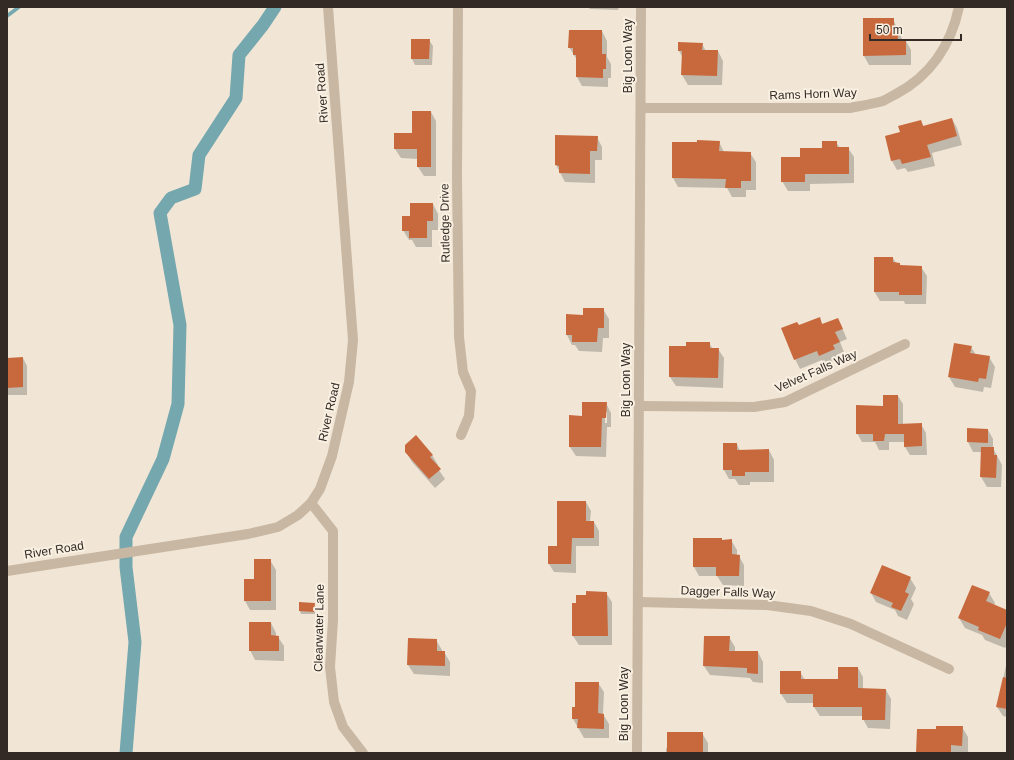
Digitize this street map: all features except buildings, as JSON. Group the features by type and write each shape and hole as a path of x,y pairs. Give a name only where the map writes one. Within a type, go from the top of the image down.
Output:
{"street":[{"name":"River Road","path":"7,571 248,534 278,527 298,515 311,503 320,489 332,456 349,382 353,340 328,7"},
{"name":"Rutledge Drive","path":"458,7 457,177 459,337 463,372 471,391 469,416 461,435"},
{"name":"Big Loon Way","path":"637,753 641,7"},
{"name":"Rams Horn Way","path":"641,108 850,108 883,101 910,86 933,65 947,44 956,20 958,7"},
{"name":"Velvet Falls Way","path":"639,406 754,407 785,402 905,344"},
{"name":"Clearwater Lane","path":"311,503 333,531 333,620 330,667 334,702 343,726 363,753"},
{"name":"Dagger Falls Way","path":"638,602 767,605 811,611 851,624 949,669"}],"waterway":[{"path":"7,16 19,7"},
{"path":"126,753 135,642 126,567 126,537 163,459 178,404 180,325 160,213 171,198 195,189 199,155 236,98 239,55 275,7"}]}
